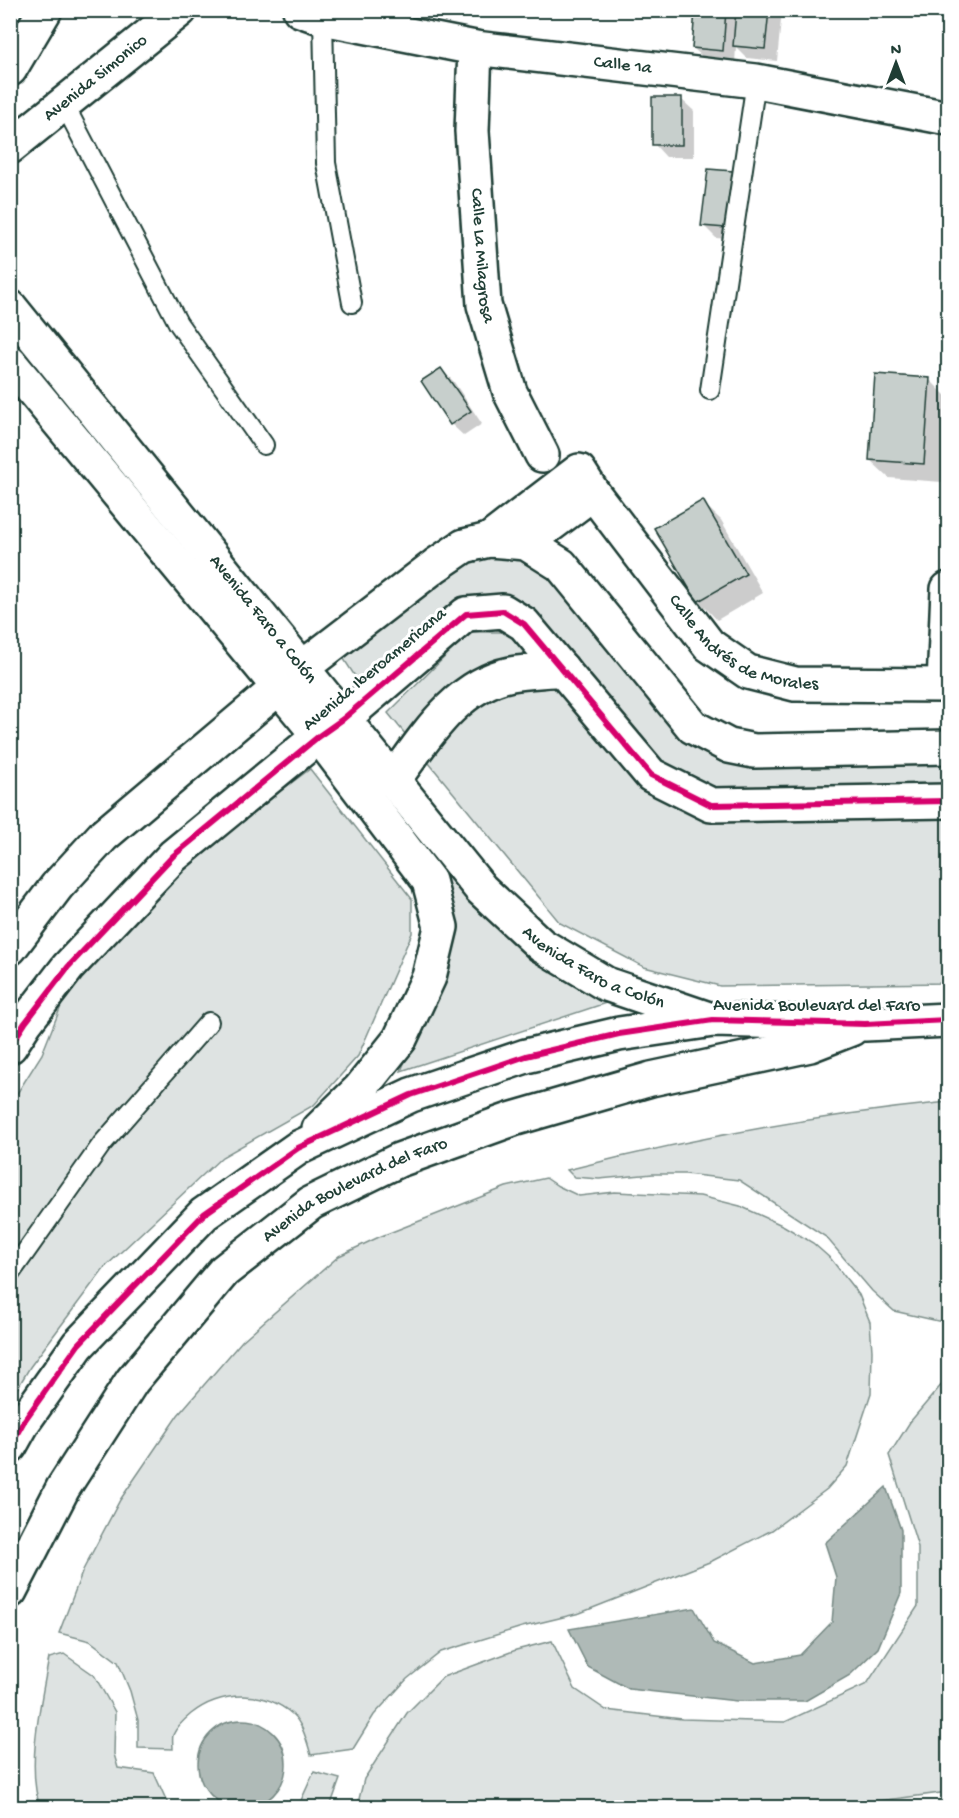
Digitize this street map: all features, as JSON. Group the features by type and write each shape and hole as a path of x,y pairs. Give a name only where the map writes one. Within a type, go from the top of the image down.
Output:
{"street":[{"name":"Avenida Simonico","path":"10,147 180,10"},
{"name":"Calle 1a","path":"311,14 475,48 756,81 948,118"},
{"path":"10,69 28,21"},
{"name":"Calle La Milagrosa","path":"475,48 472,131 484,305 510,392 543,455"},
{"name":"Avenida Faro a Colón","path":"10,307 290,677 331,727 429,881 441,927 429,977 400,1039 360,1089 298,1148"},
{"name":"Avenida Faro a Colón","path":"10,363 290,677"},
{"path":"10,948 57,886 103,836 290,677 464,546 489,540 586,482"},
{"path":"526,543 586,482"},
{"name":"Calle Andrés de Morales","path":"586,482 709,645 748,672 795,684 946,685"},
{"path":"489,540 526,543 561,565 693,727 729,746 754,751 948,747"},
{"path":"946,685 948,589"},
{"name":"Avenida Iberoamericana","path":"10,1046 68,967 173,856 466,614 503,611 524,624 651,775 711,805 948,801"},
{"path":"393,781 436,724 463,697 486,682 511,674 562,669"},
{"name":"Avenida Faro a Colón","path":"331,727 393,781 481,889 541,945 606,984 713,1020"},
{"name":"Avenida Boulevard del Faro","path":"10,1446 24,1421 78,1345 204,1214 298,1148 411,1095 526,1056 619,1034 713,1020 865,1024 948,1020"},
{"name":"Avenida Boulevard del Faro","path":"10,1591 63,1488 132,1381 224,1271 311,1203 399,1160 513,1119 651,1079 810,1046 865,1024"}],"lane":[{"path":"311,14 326,163 352,303"},
{"path":"710,390 756,81"},
{"path":"64,104 178,323 264,445"},
{"path":"10,1274 102,1144 209,1022"}],"shaded area":[{"path":"491,546 555,569 691,734 948,752 948,792 704,793 658,768 503,600 362,687 338,650"},
{"path":"470,632 510,632 647,789 948,815 948,983 720,986 644,967 560,923 388,713"},
{"path":"310,769 412,899 412,933 358,1056 314,1105 222,1157 104,1268 30,1367 11,1399 11,1103 42,1054 67,991 189,859"},
{"path":"426,844 612,1001 401,1071 436,983 449,910"},
{"path":"948,1102 948,1320 938,1321 894,1311 872,1291 826,1237 739,1180 685,1174 653,1174 599,1179 574,1177 567,1170 756,1129"},
{"path":"546,1178 579,1196 615,1192 700,1196 740,1206 784,1226 813,1243 831,1259 859,1295 870,1322 871,1393 847,1466 827,1489 772,1530 712,1561 580,1613 522,1627 441,1652 407,1679 374,1715 353,1749 311,1755 302,1728 292,1714 268,1700 241,1696 215,1701 191,1714 174,1732 173,1749 138,1748 138,1720 130,1691 118,1662 90,1641 59,1633 83,1570 120,1500 178,1415 242,1341 339,1256 379,1237 506,1187"},
{"path":"948,1377 948,1792 824,1808 357,1807 364,1779 407,1713 443,1677 516,1650 552,1641 575,1689 606,1710 682,1719 785,1722 867,1684 918,1606 918,1547 889,1455 910,1422"},
{"path":"886,1487 901,1530 901,1593 878,1648 850,1675 805,1701 737,1701 629,1689 588,1667 569,1629 694,1608 714,1643 755,1663 800,1655 832,1622 836,1577 825,1543"},
{"path":"64,1654 94,1675 115,1712 114,1754 118,1768 154,1773 168,1804 174,1807 40,1807 34,1772 39,1713 49,1658"},
{"path":"242,1720 259,1724 273,1733 282,1747 286,1764 282,1781 273,1795 259,1804 242,1808 225,1804 211,1795 202,1781 198,1764 202,1747 211,1733 225,1724"},
{"path":"314,1772 340,1779 330,1807 298,1807"}],"building":[{"path":"695,10 726,10 723,51 692,48"},
{"path":"736,10 769,10 765,49 733,46"},
{"path":"652,97 682,97 682,145 652,145"},
{"path":"708,169 733,171 726,228 701,226"},
{"path":"441,368 471,411 450,425 421,381"},
{"path":"875,374 930,378 924,464 869,460"},
{"path":"703,500 746,574 697,602 654,528"}],"cycle path":[{"path":"10,1046 68,967 173,856 319,736 343,719 466,614 503,611 524,624 651,775 711,805 948,801"},
{"path":"10,1446 24,1421 78,1345 204,1214 298,1148 411,1095 526,1056 619,1034 713,1020 865,1024 948,1020"}]}
